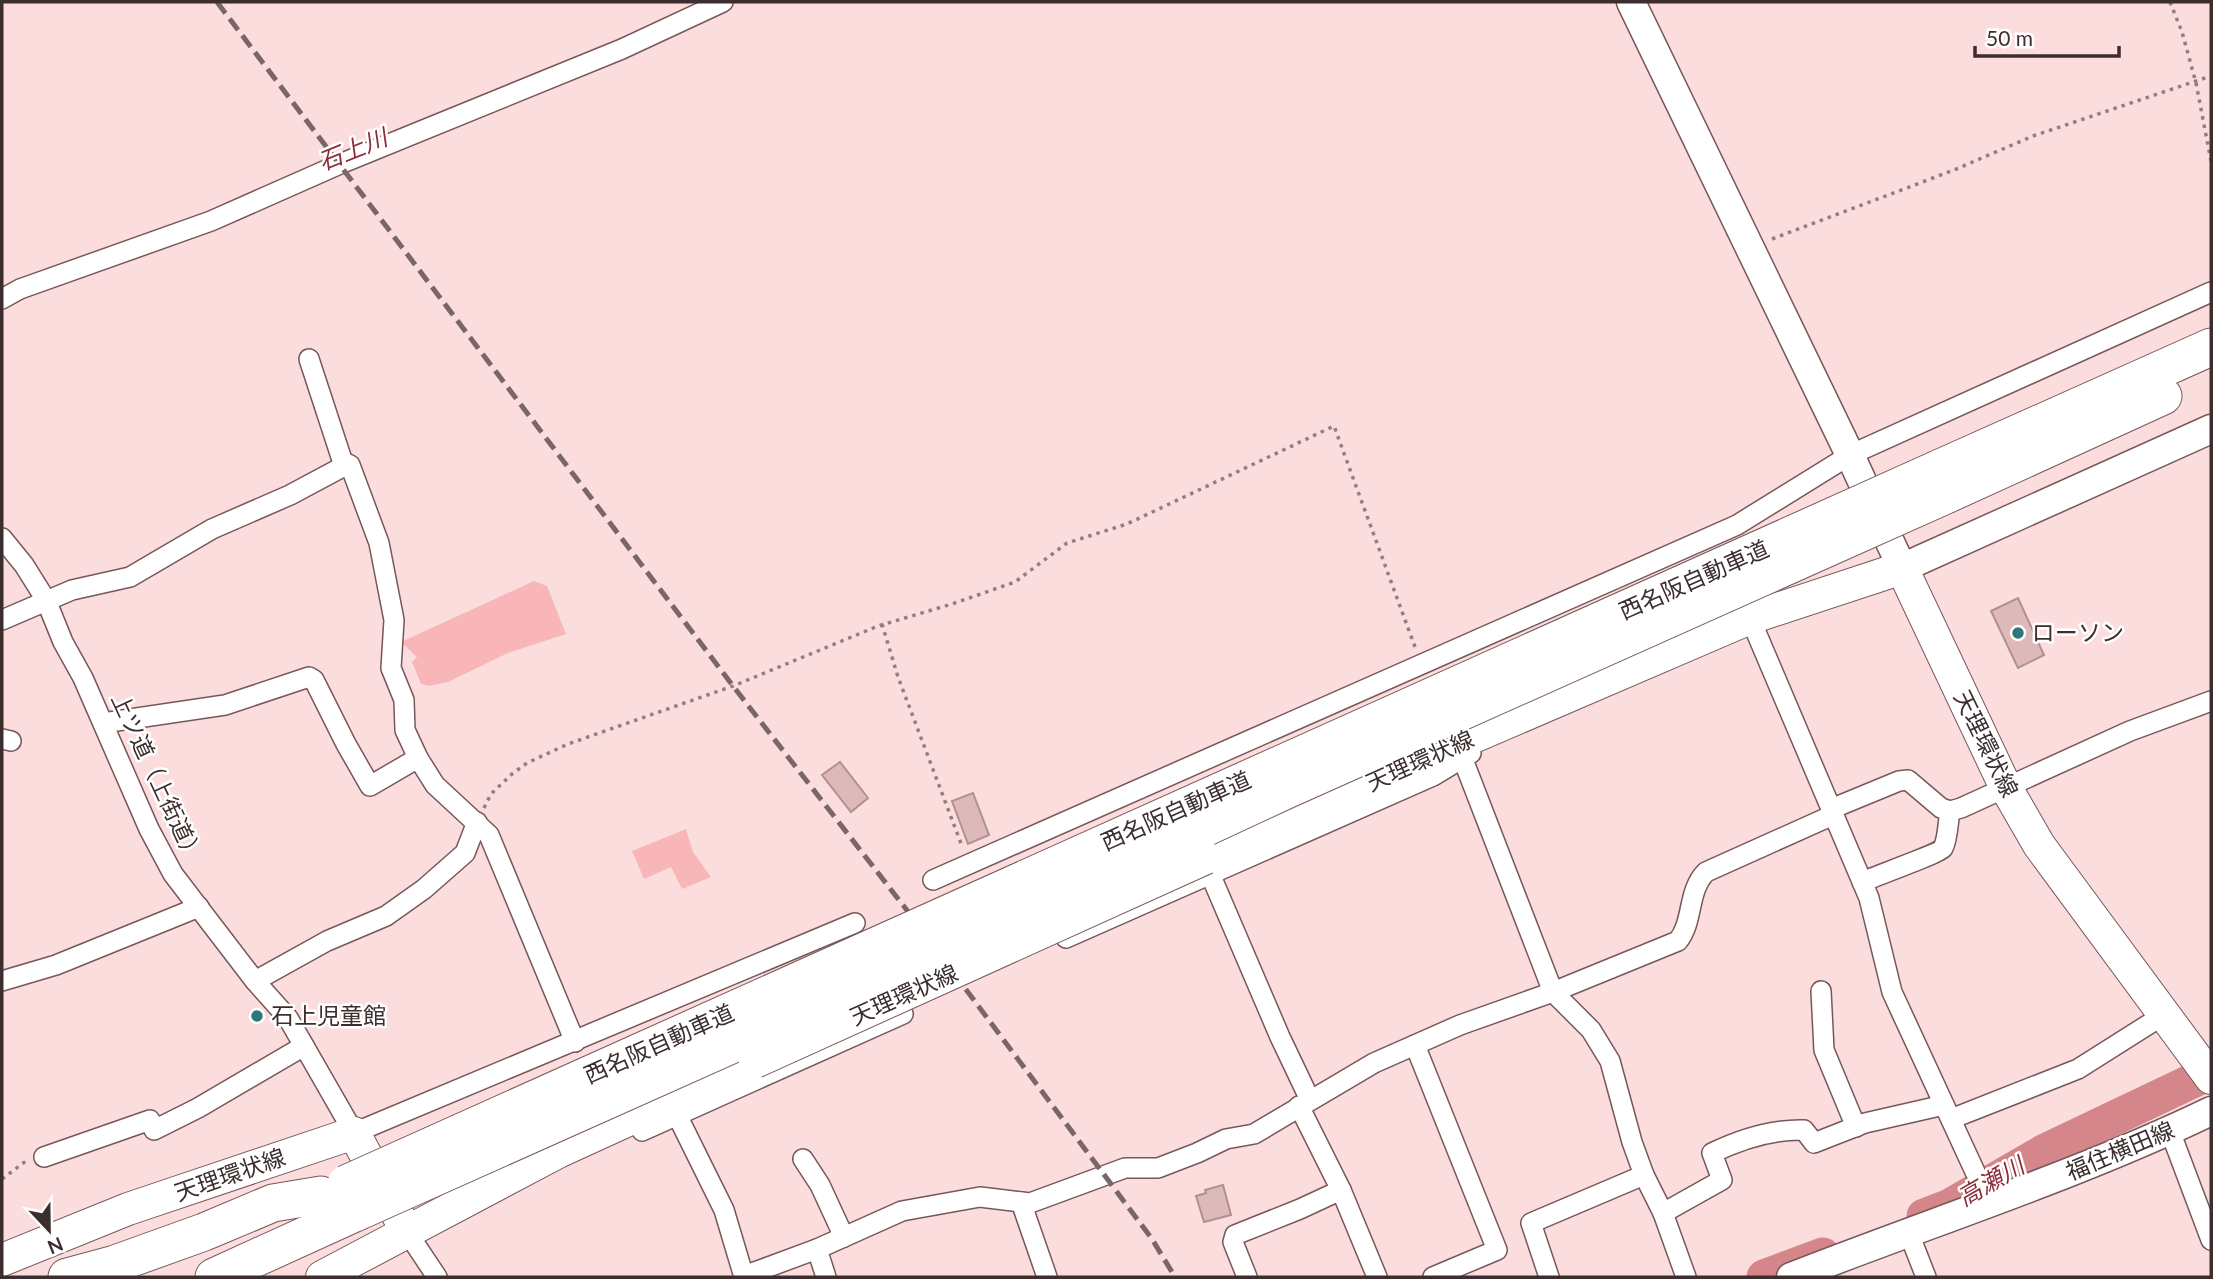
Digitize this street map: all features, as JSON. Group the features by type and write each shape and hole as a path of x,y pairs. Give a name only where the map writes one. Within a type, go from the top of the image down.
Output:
{"highway":[{"name":"西名阪自動車道","path":"141,1277 338,1204 919,961 1943,482 2211,347"},
{"name":"西名阪自動車道","path":"1943,482 2211,374"},
{"path":"67,1277 115,1265 273,1203 338,1204"},
{"name":"西名阪自動車道","path":"215,1277 338,1204"},
{"path":"239,1277 338,1204"}],"main road":[{"name":"天理環状線","path":"322,1277 558,1152 755,1062 1209,867 1460,751 1523,716 1750,618 1902,568 2005,786 2039,845 2204,1068"},
{"name":"天理環状線","path":"2,1260 128,1209 354,1133"},
{"path":"354,1133 407,1232"}],"street":[{"path":"2,299 20,289 211,221 340,164 622,50 723,2"},
{"path":"1631,2 1902,568 2211,429"},
{"path":"933,880 1737,525 1850,455 2211,292"},
{"path":"309,359 344,466"},
{"path":"2,620 72,590 119,582 212,529 351,465 379,543 394,620 391,668 404,700 405,730 435,785 489,835 575,1042"},
{"name":"上ツ道（上街道）","path":"2,538 24,565 46,600 149,829 173,874 255,981 288,1018 354,1133"},
{"path":"1750,618 1869,898 1892,992 1989,1202"},
{"path":"103,723 225,705 309,677 314,680 370,786 418,758"},
{"path":"677,1115 724,1210 744,1276 817,1249 902,1211 980,1197 1030,1203 1125,1168 1158,1168 1226,1139 1254,1134 1374,1063 1460,1026 1553,992 1678,941 1686,931 1697,881 1706,872 1899,781 1908,780 1941,808 1950,811 2130,731 2211,701"},
{"path":"1460,751 1553,992 1591,1030 1610,1061 1632,1142 1644,1175 1663,1213 1686,1277"},
{"path":"1862,882 1938,853 1944,847 1950,811"},
{"path":"255,981 327,941 386,916 425,889 465,853 477,822"},
{"path":"1008,963 1209,867 1377,1277"},
{"path":"2,981 56,965 199,907"},
{"path":"354,1133 855,923"},
{"path":"1821,991 1824,1051 1856,1127"},
{"path":"482,1192 550,1171 903,1014"},
{"path":"1663,1213 1722,1180 1712,1153 1745,1137 1804,1130 1814,1143 1856,1127 1948,1112 2078,1069 2165,1014"},
{"path":"1415,1045 1497,1250 1433,1277"},
{"path":"44,1157 150,1120 154,1130 198,1108 304,1046"},
{"name":"福住横田線","path":"1791,1277 2077,1170 2211,1111"},
{"path":"2170,1131 2211,1240"},
{"path":"803,1159 820,1185 844,1237"},
{"path":"1549,1277 1531,1223 1644,1175"},
{"path":"1247,1277 1233,1242 1235,1235 1341,1190"},
{"path":"1021,1202 1047,1277"},
{"path":"1908,1231 1926,1277"},
{"path":"407,1232 437,1277"},
{"path":"817,1249 826,1277"}],"path":[{"path":"2169,2 2182,33 2196,83 2211,161"},
{"path":"1750,247 1954,170 2033,136 2211,76"},
{"path":"477,822 491,794 512,774 527,763 568,744 733,686 882,624 1015,582 1067,544 1127,524 1334,426 1422,665"},
{"path":"882,624 898,677 969,864"},
{"path":"2,1179 33,1155 44,1157"}],"shaded area":[{"path":"534,581 547,586 566,634 508,653 448,682 429,686 421,684 412,662 417,657 401,642"},
{"path":"686,829 693,852 711,877 682,889 671,867 644,879 632,851"}],"building":[{"name":"ローソン","path":"2018,598 2044,655 2018,668 1991,611"},
{"path":"840,762 868,798 851,812 822,775"},
{"path":"973,793 989,835 968,844 952,801"},
{"path":"1223,1185 1231,1215 1204,1222 1196,1196 1206,1193 1205,1190"}],"waterway":[{"name":"高瀬川","path":"1924,1216 1950,1206 2045,1151 2211,1072"},
{"name":"高瀬川","path":"1764,1277 1823,1255"}],"railway":[{"path":"217,2 733,686 906,909 1152,1239 1175,1277"}],"place":[{"name":"ローソン","path":"2018,633"},
{"name":"石上児童館","path":"257,1016"}],"water label":[{"name":"石上川","path":"353,150"}]}
